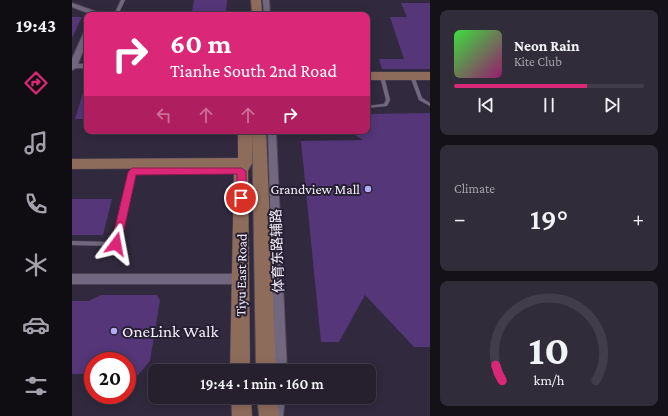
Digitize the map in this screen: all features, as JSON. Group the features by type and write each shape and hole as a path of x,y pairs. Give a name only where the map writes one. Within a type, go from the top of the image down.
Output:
{"main road":[{"path":"256,0 257,12"},
{"path":"370,77 383,79 413,79 430,76"},
{"path":"370,81 383,79"},
{"path":"413,79 430,82"},
{"name":"Tiyu East Road","path":"240,364 240,279 245,134"},
{"name":"Tiyu East Road","path":"259,134 266,364"},
{"path":"72,164 133,168"},
{"path":"72,172 133,168 243,167"},
{"path":"241,404 242,416"},
{"path":"268,404 269,416"}],"street":[{"path":"266,0 267,12"},
{"path":"72,5 92,12"},
{"path":"84,38 74,57 72,67 84,66"},
{"name":"体育东路辅路","path":"272,134 281,364"},
{"path":"72,279 240,279"},
{"path":"276,416 277,404"}],"lane":[{"path":"117,12 123,0"},
{"path":"370,107 386,105 388,100 383,79"},
{"path":"413,79 420,99 430,105"},
{"path":"72,243 116,244 133,168"}],"building":[{"path":"194,0 227,0 226,12 192,12"},
{"path":"401,3 430,3 430,69 382,69 379,59 404,59 390,17 407,17"},
{"path":"72,17 82,17 72,38"},
{"path":"84,89 84,119 75,119"},
{"name":"Grandview Mall","path":"430,113 430,347 414,347 365,295 339,342 321,342 301,141 363,140 353,134 370,134 370,114"},
{"path":"72,199 112,199 103,235 72,235"},
{"name":"OneLink Walk","path":"101,295 157,295 160,300 150,361 138,375 136,375 136,352 84,352 84,374 72,374 72,301 89,301"}],"place":[{"name":"Grandview Mall","path":"368,189"},
{"name":"OneLink Walk","path":"114,331"}],"route":[{"path":"116,244 132,172 241,171 241,198"}]}
